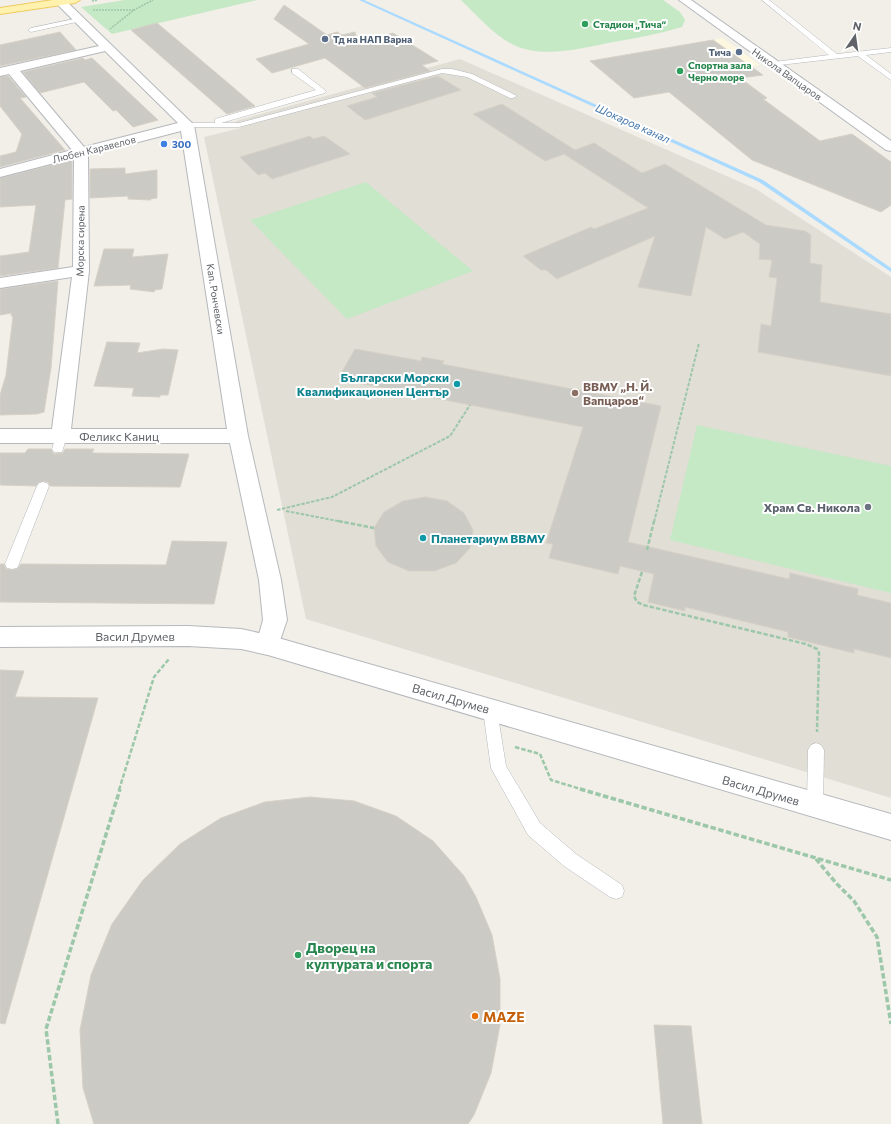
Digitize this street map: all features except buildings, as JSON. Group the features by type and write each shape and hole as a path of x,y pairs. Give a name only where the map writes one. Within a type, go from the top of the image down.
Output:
{"main road":[{"path":"0,1 4,0"},
{"path":"0,11 68,4"}],"street":[{"name":"Никола Вапцаров","path":"684,0 891,147"},
{"path":"68,4 79,20 193,125"},
{"path":"81,153 6,71 108,47"},
{"name":"Любен Каравелов","path":"0,173 193,125"},
{"name":"Кап. Рончевски","path":"193,125 238,436 270,580 275,620 268,645"},
{"name":"Морска сирена","path":"60,442 81,271 81,153"},
{"path":"0,283 81,271"},
{"name":"Феликс Каниц","path":"0,436 60,442 238,436"},
{"name":"Васил Друмев","path":"0,637 188,636 241,639 268,645 891,827"}],"lane":[{"path":"765,0 836,57"},
{"path":"31,30 79,20"},
{"path":"774,64 891,50"},
{"path":"860,54 891,78"},
{"path":"193,125 322,91 295,71"},
{"path":"193,125 239,125 442,71 454,71 467,74 513,96"},
{"path":"12,564 43,486"},
{"path":"490,710 493,740 499,768 534,829 570,860 616,891"},
{"path":"815,805 816,750"}],"path":[{"path":"95,35 110,29 134,10 153,0"},
{"path":"68,4 134,10"},
{"path":"647,550 699,343"},
{"path":"255,511 283,510 332,497 450,436 470,405"},
{"path":"283,510 374,528"},
{"path":"642,572 634,596 637,602 643,605 806,644 817,649 819,653 816,750"},
{"path":"58,1124 46,1029 154,677 188,636"},
{"path":"493,740 540,754 551,780 891,880"},
{"path":"816,858 836,883 854,900 877,937 891,1024"}],"shaded area":[{"path":"722,38 760,65 751,67 714,40"},
{"name":"ВВМУ „Н. Й. Вапцаров“","path":"460,59 756,189 891,277 891,798 306,619 204,137 241,128 235,122 239,120"}],"green space":[{"path":"125,0 257,0 112,34 81,7"},
{"name":"Стадион „Тича“","path":"461,0 663,0 680,12 685,20 682,27 648,36 563,51 537,51 525,49 506,41 492,30"},
{"path":"366,182 473,271 347,319 250,220"},
{"path":"697,425 891,466 891,593 670,540"}],"waterway":[{"name":"Шокаров канал","path":"361,0 761,181 891,270"}],"place":[{"name":"Стадион „Тича“","path":"585,24"},
{"name":"Тд на НАП Варна","path":"325,39"},
{"name":"Тича","path":"739,52"},
{"name":"Спортна зала Черно море","path":"680,71"},
{"name":"300","path":"164,144"},
{"name":"Български Морски Квалификационен Център","path":"457,384"},
{"name":"ВВМУ „Н. Й. Вапцаров“","path":"575,393"},
{"name":"Храм Св. Никола","path":"868,507"},
{"name":"Планетариум ВВМУ","path":"423,538"},
{"name":"Дворец на културата и спорта","path":"298,955"},
{"name":"MAZE","path":"475,1016"}]}
